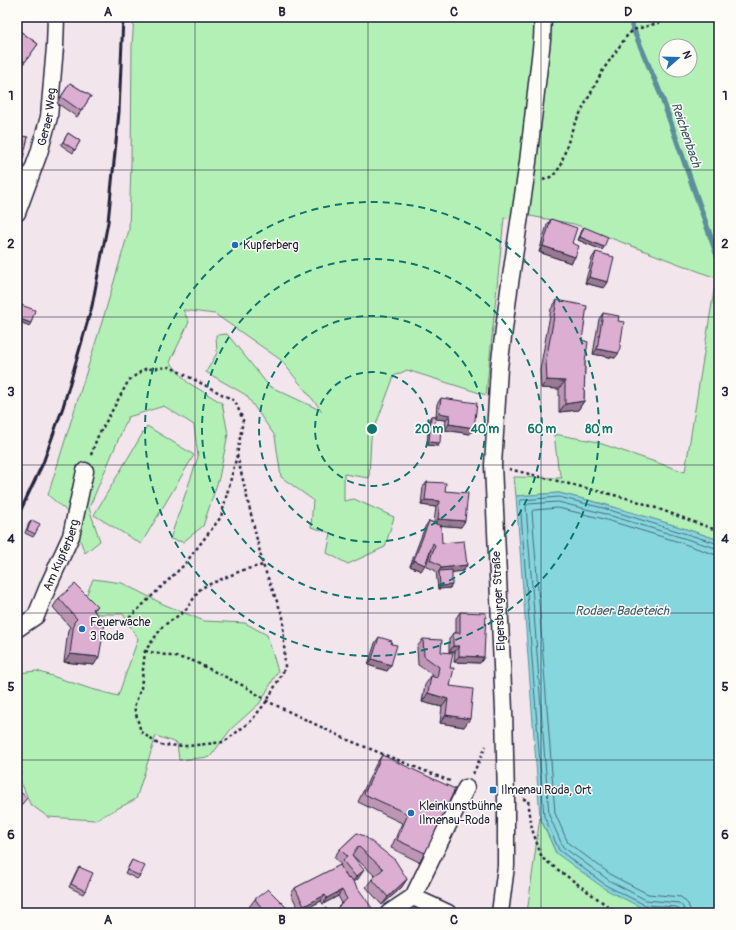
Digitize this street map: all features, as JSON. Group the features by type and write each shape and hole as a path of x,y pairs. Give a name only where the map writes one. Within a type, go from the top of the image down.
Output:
{"street":[{"name":"Geraer Weg","path":"17,213 39,153 49,117 56,17"},
{"name":"Elgersburger Straße","path":"500,913 506,866 506,799 504,710 493,465 499,368 524,189 541,48 543,17"},
{"name":"Am Kupferberg","path":"17,628 36,616 71,536 86,471"},
{"path":"389,913 413,897 466,788"},
{"path":"413,897 448,913"}],"path":[{"path":"524,189 552,176 560,167 573,126 603,70 626,38 634,30 658,23 662,17"},
{"path":"86,471 97,438 129,380 145,369 170,367 235,401 243,420 237,455 221,517 184,565 126,621"},
{"path":"237,455 264,565 283,617 285,668 267,701 251,721 224,742 188,746 159,745 141,732 134,707 141,688 144,651 163,626 185,611 201,588 243,570 264,565"},
{"path":"493,465 634,500 719,531"},
{"path":"144,651 190,660 246,687 267,701 348,740 466,788 487,745"},
{"path":"524,800 528,800 532,829 542,858 613,910 620,913"}],"green space":[{"path":"134,17 719,17 719,540 604,504 559,493 516,496 514,477 562,478 558,467 554,434 593,441 685,472 716,278 574,224 530,216 504,218 486,395 407,370 394,376 371,438 369,478 344,474 344,501 354,499 394,517 385,547 348,564 327,553 331,533 311,527 313,500 281,477 275,436 246,395 206,372 217,353 216,335 227,334 269,386 322,411 281,360 215,314 183,310 189,322 170,362 187,382 222,403 228,434 219,478 203,526 183,542 170,539 198,457 194,425 164,406 128,417 89,508 100,541 85,553 70,514 48,495 129,230 132,47"},
{"path":"147,426 194,455 141,544 94,515"},
{"path":"93,579 122,583 163,604 204,621 245,623 267,635 278,671 260,703 231,729 210,757 179,760 177,743 156,736 136,799 95,820 48,817 30,804 17,774 17,673 37,671 88,688 118,696 138,639 123,614 98,614 84,601"},
{"path":"540,817 556,853 644,909 700,913 527,913"}],"water":[{"name":"Rodaer Badeteich","path":"559,493 599,503 719,540 719,913 644,909 605,889 556,853 540,817 516,496"}],"building":[{"path":"17,29 38,44 25,62 17,56"},
{"path":"70,83 91,96 81,111 61,97"},
{"path":"68,133 80,141 75,150 63,142"},
{"path":"17,135 28,137 22,163 17,162"},
{"path":"551,219 577,228 572,243 579,246 575,257 543,246"},
{"path":"584,227 608,237 604,247 580,237"},
{"path":"596,252 614,257 608,282 589,277"},
{"path":"557,300 587,306 582,340 588,342 585,362 584,401 565,404 565,381 547,380 546,361"},
{"path":"18,304 35,310 31,323 17,318"},
{"path":"603,313 619,316 618,321 624,322 619,353 597,349"},
{"path":"441,398 477,403 474,428 449,424 450,415 439,413"},
{"path":"431,416 436,416 435,426 441,426 440,443 429,442"},
{"path":"427,482 446,483 445,491 468,493 465,521 438,519 440,501 425,500"},
{"path":"32,520 40,524 35,534 27,530"},
{"path":"429,521 441,526 442,543 464,541 467,565 441,568 440,565 430,560 435,545 433,543 425,565 414,560"},
{"path":"452,570 452,585 440,586 439,571"},
{"name":"Feuerwache 3 Roda","path":"75,584 97,606 93,609 101,622 105,623 99,657 70,654 74,622 77,619 59,598"},
{"path":"460,612 486,613 484,657 459,656 459,646 453,646 453,633 460,633"},
{"path":"379,637 392,641 391,644 397,645 391,665 372,659"},
{"path":"423,639 442,640 441,652 453,653 450,668 454,668 450,686 473,689 470,719 446,715 448,699 428,693 431,676 437,678 439,667 424,656"},
{"name":"Kleinkunstbühne Ilmenau-Roda","path":"382,755 455,789 425,853 397,840 408,814 364,794"},
{"path":"17,769 21,773 18,779 17,779"},
{"path":"17,789 27,798 17,810"},
{"path":"357,833 364,836 395,860 407,879 388,897 372,879 383,869 358,846 352,855 364,870 356,877 343,861 347,856 340,849"},
{"path":"132,860 145,866 140,876 127,870"},
{"path":"340,865 348,879 350,877 372,908 366,913 339,913 336,909 347,899 342,890 327,898 325,895 304,906 295,888"},
{"path":"79,867 93,873 85,891 71,884"},
{"path":"268,889 292,913 272,913 267,908 264,911 255,899"},
{"path":"326,908 330,913 318,913"}],"waterway":[{"name":"Reichenbach","path":"633,17 632,26 661,95 719,261"},
{"name":"Reichenbach","path":"719,330 719,344"}],"railway":[{"path":"17,518 43,463 63,407 92,306 108,222 119,112 123,17"}],"place":[{"name":"Kupferberg","path":"235,245"},
{"name":"Feuerwache 3 Roda","path":"82,629"},
{"name":"Ilmenau Roda, Ort","path":"493,790"},
{"name":"Kleinkunstbühne Ilmenau-Roda","path":"411,813"}]}
